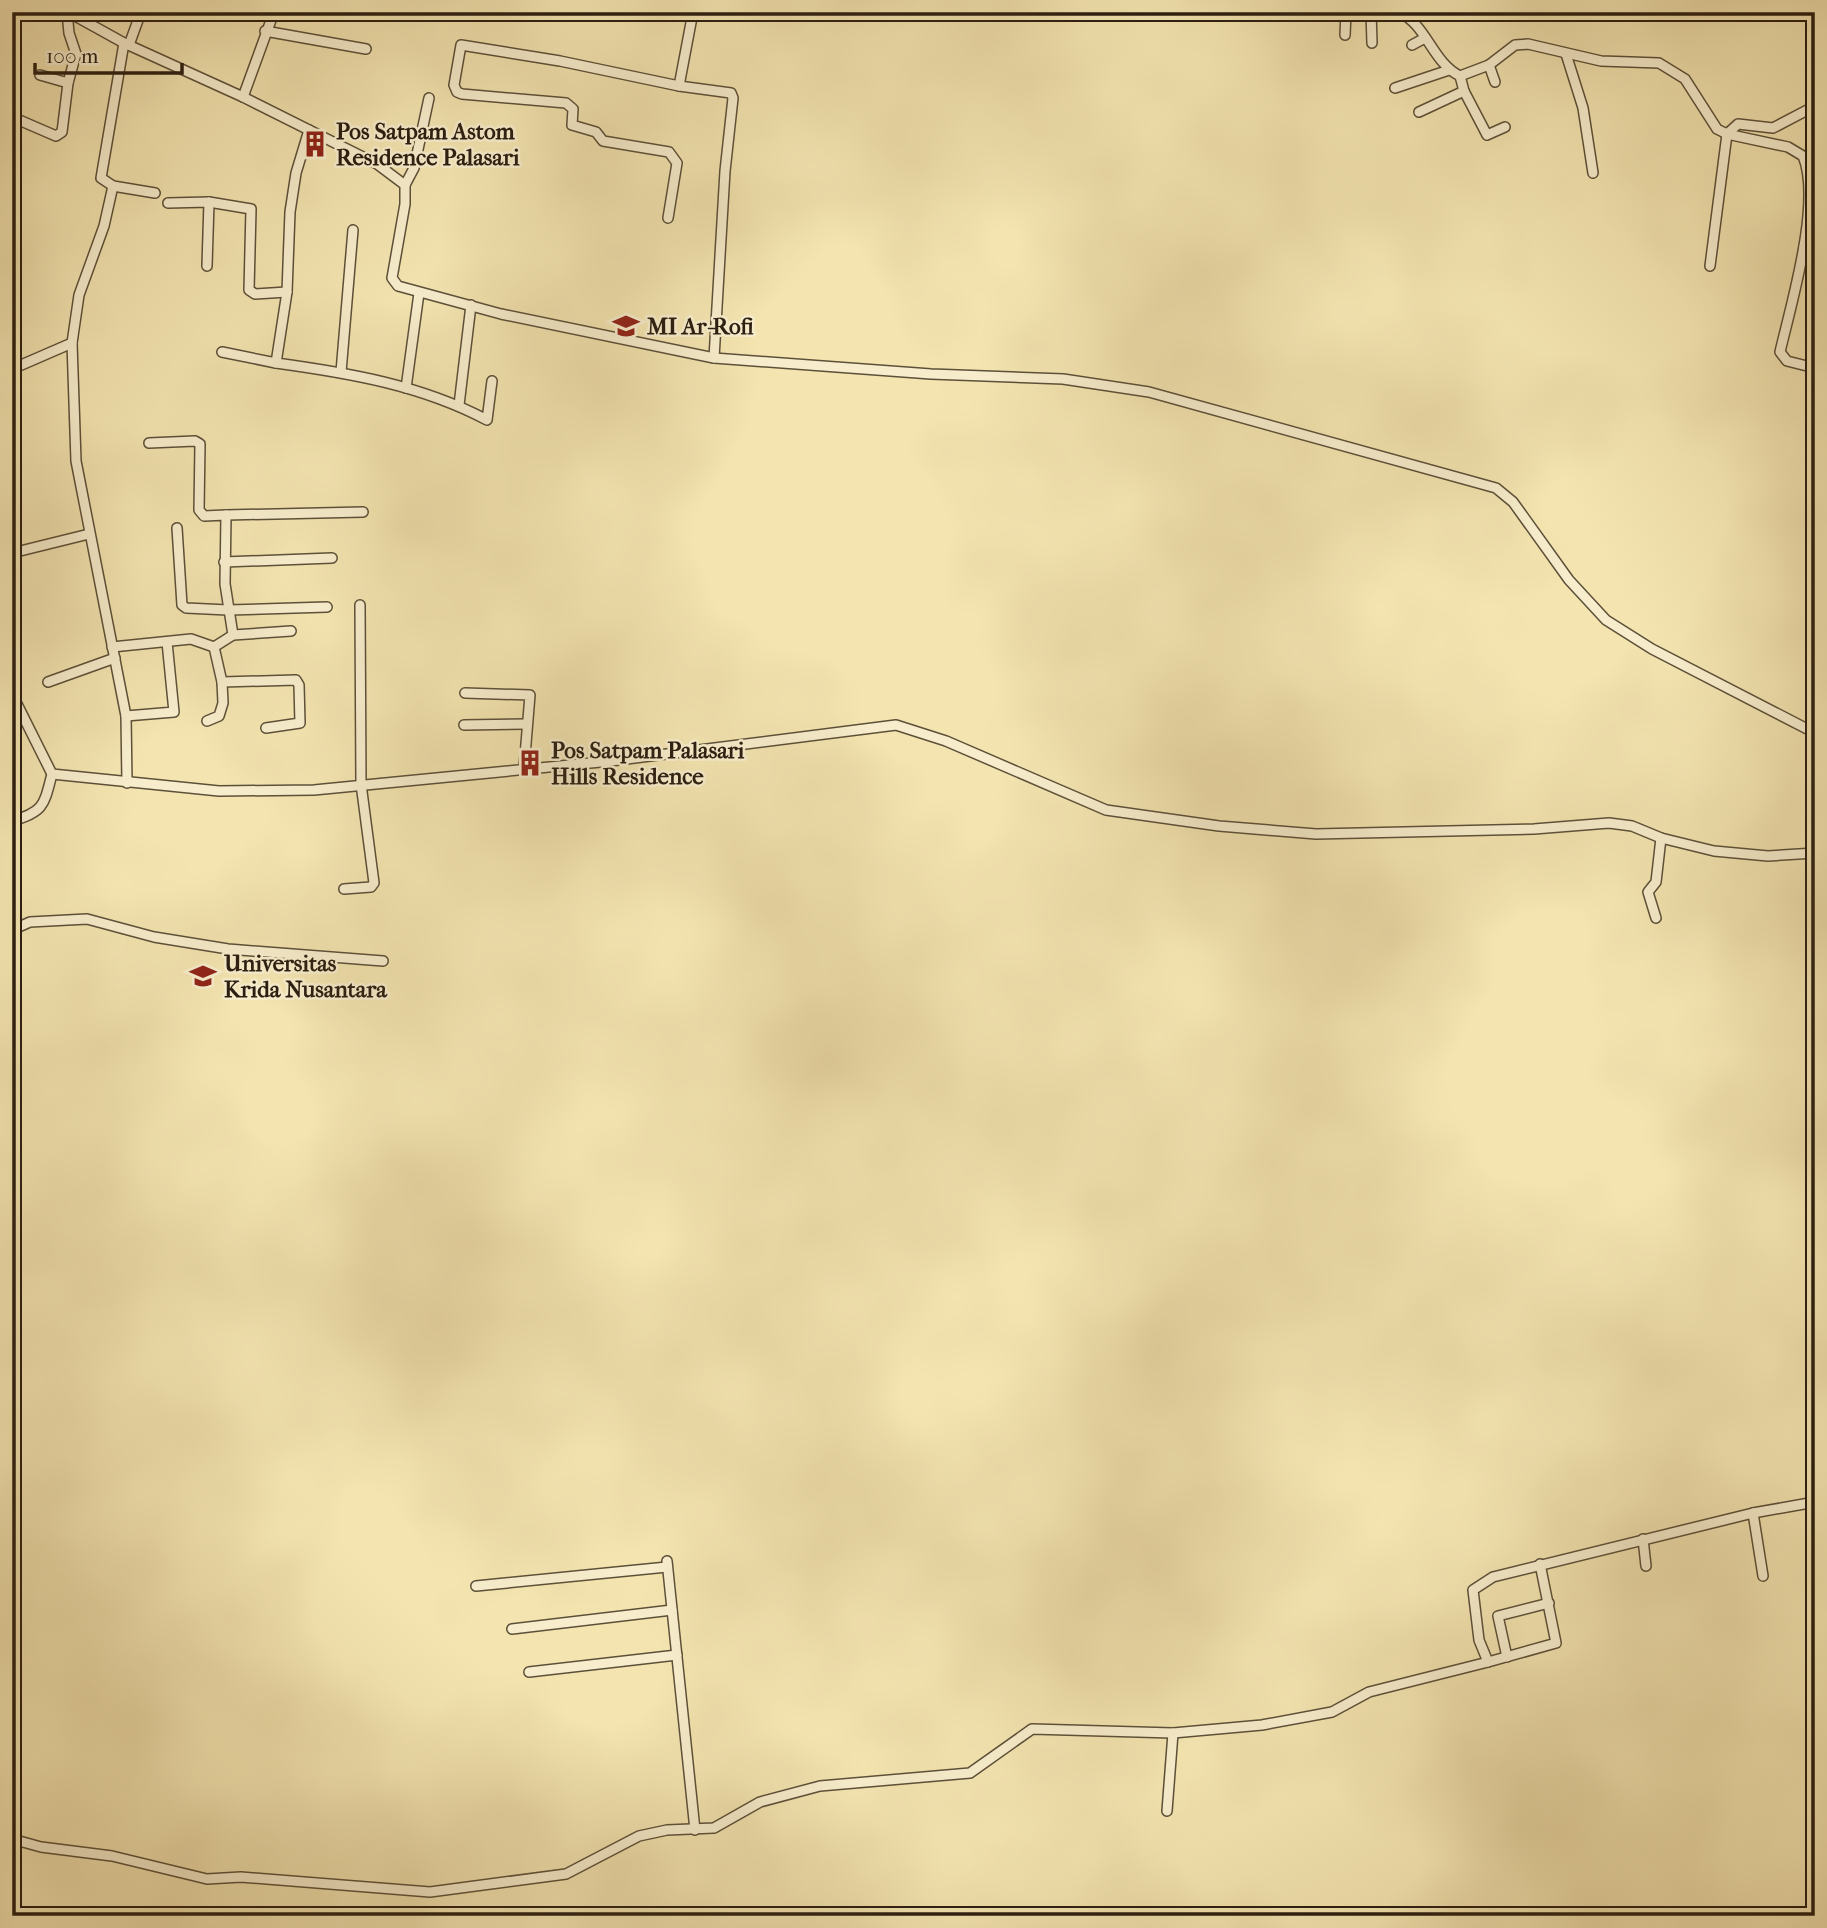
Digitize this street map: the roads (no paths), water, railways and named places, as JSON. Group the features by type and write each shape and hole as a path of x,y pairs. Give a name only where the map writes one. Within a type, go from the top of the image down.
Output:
{"street":[{"path":"68,12 127,44 243,97 377,164 405,185"},
{"path":"12,117 59,136 76,50 69,33 68,12"},
{"path":"141,12 127,44 100,175 104,182 113,186 155,193"},
{"path":"243,97 273,14 255,12"},
{"path":"679,86 693,12"},
{"path":"1345,35 1346,12"},
{"path":"1371,12 1372,43"},
{"path":"1406,13 1449,70 1460,76 1464,91 1487,135 1505,127"},
{"path":"265,31 366,49"},
{"path":"1412,45 1425,38"},
{"path":"1460,76 1489,65 1516,45 1528,44 1601,61 1659,63 1685,79 1710,121 1727,135 1771,142 1803,156 1808,204 1804,247 1780,352 1787,361 1815,368"},
{"path":"668,218 677,163 669,152 603,141 596,132 576,129 572,125 573,108 566,103 457,92 454,85 461,45 560,61 679,86 731,93 733,98 725,171 714,358"},
{"path":"1566,54 1583,108 1593,173"},
{"path":"1489,65 1495,82"},
{"path":"1395,88 1449,70"},
{"path":"40,75 68,83"},
{"path":"1419,112 1464,91"},
{"path":"429,98 414,168 405,185 405,204 392,278 398,286 527,320 714,358 931,374 1063,379 1149,391 1496,488 1513,502 1569,580 1606,620 1652,649 1815,733"},
{"path":"1710,266 1727,135 1738,124 1773,128 1815,106"},
{"path":"276,363 287,292 290,212 296,173 309,130"},
{"path":"113,186 104,226 77,307 72,343 76,461 126,716 127,783"},
{"path":"168,203 209,202 251,209 249,290 255,294 287,292"},
{"path":"207,266 209,202"},
{"path":"341,372 353,230"},
{"path":"1804,247 1815,250"},
{"path":"406,388 419,293"},
{"path":"459,405 471,304"},
{"path":"12,369 72,343"},
{"path":"222,352 341,372 406,388 459,405 486,420 492,381"},
{"path":"149,443 195,441 200,444 199,510 204,516 363,512"},
{"path":"226,515 224,562 233,635"},
{"path":"177,528 182,605 193,609 228,610 327,607"},
{"path":"12,553 89,534"},
{"path":"224,562 332,558"},
{"path":"344,889 371,887 374,883 361,784 359,605"},
{"path":"214,648 233,635 291,631"},
{"path":"112,647 197,639 214,648 222,682 223,703 219,716 207,721"},
{"path":"126,716 174,712 167,642"},
{"path":"48,682 115,659"},
{"path":"222,682 296,680 299,685 300,723 267,728"},
{"path":"465,693 529,694 524,768"},
{"path":"12,694 51,774 42,807 31,816 12,821"},
{"path":"464,725 527,724"},
{"path":"51,774 127,783 260,792 314,790 896,725 946,741 1106,810 1219,826 1316,834 1534,829 1609,823 1632,826 1661,838 1714,851 1768,856 1815,853"},
{"path":"1656,918 1648,892 1656,882 1661,838"},
{"path":"12,930 30,922 87,919 154,937 228,949 383,961"},
{"path":"1488,1662 1479,1640 1473,1590 1493,1577 1540,1563 1753,1513 1815,1502"},
{"path":"1753,1513 1763,1576"},
{"path":"1643,1539 1646,1566"},
{"path":"12,1839 111,1856 207,1879 241,1877 430,1892 566,1874 639,1836 667,1830 714,1828 760,1802 821,1786 970,1773 1032,1729 1173,1733 1262,1725 1332,1712 1369,1692 1556,1643 1540,1563"},
{"path":"476,1586 667,1564 695,1830"},
{"path":"1507,1657 1498,1616 1549,1603"},
{"path":"512,1629 672,1610"},
{"path":"529,1672 677,1655"},
{"path":"1167,1811 1173,1733"}],"place":[{"name":"Pos Satpam Astom Residence Palasari","path":"315,144"},
{"name":"MI Ar-Rofi","path":"626,326"},
{"name":"Pos Satpam Palasari Hills Residence","path":"530,763"},
{"name":"Universitas Krida Nusantara","path":"203,976"}]}
